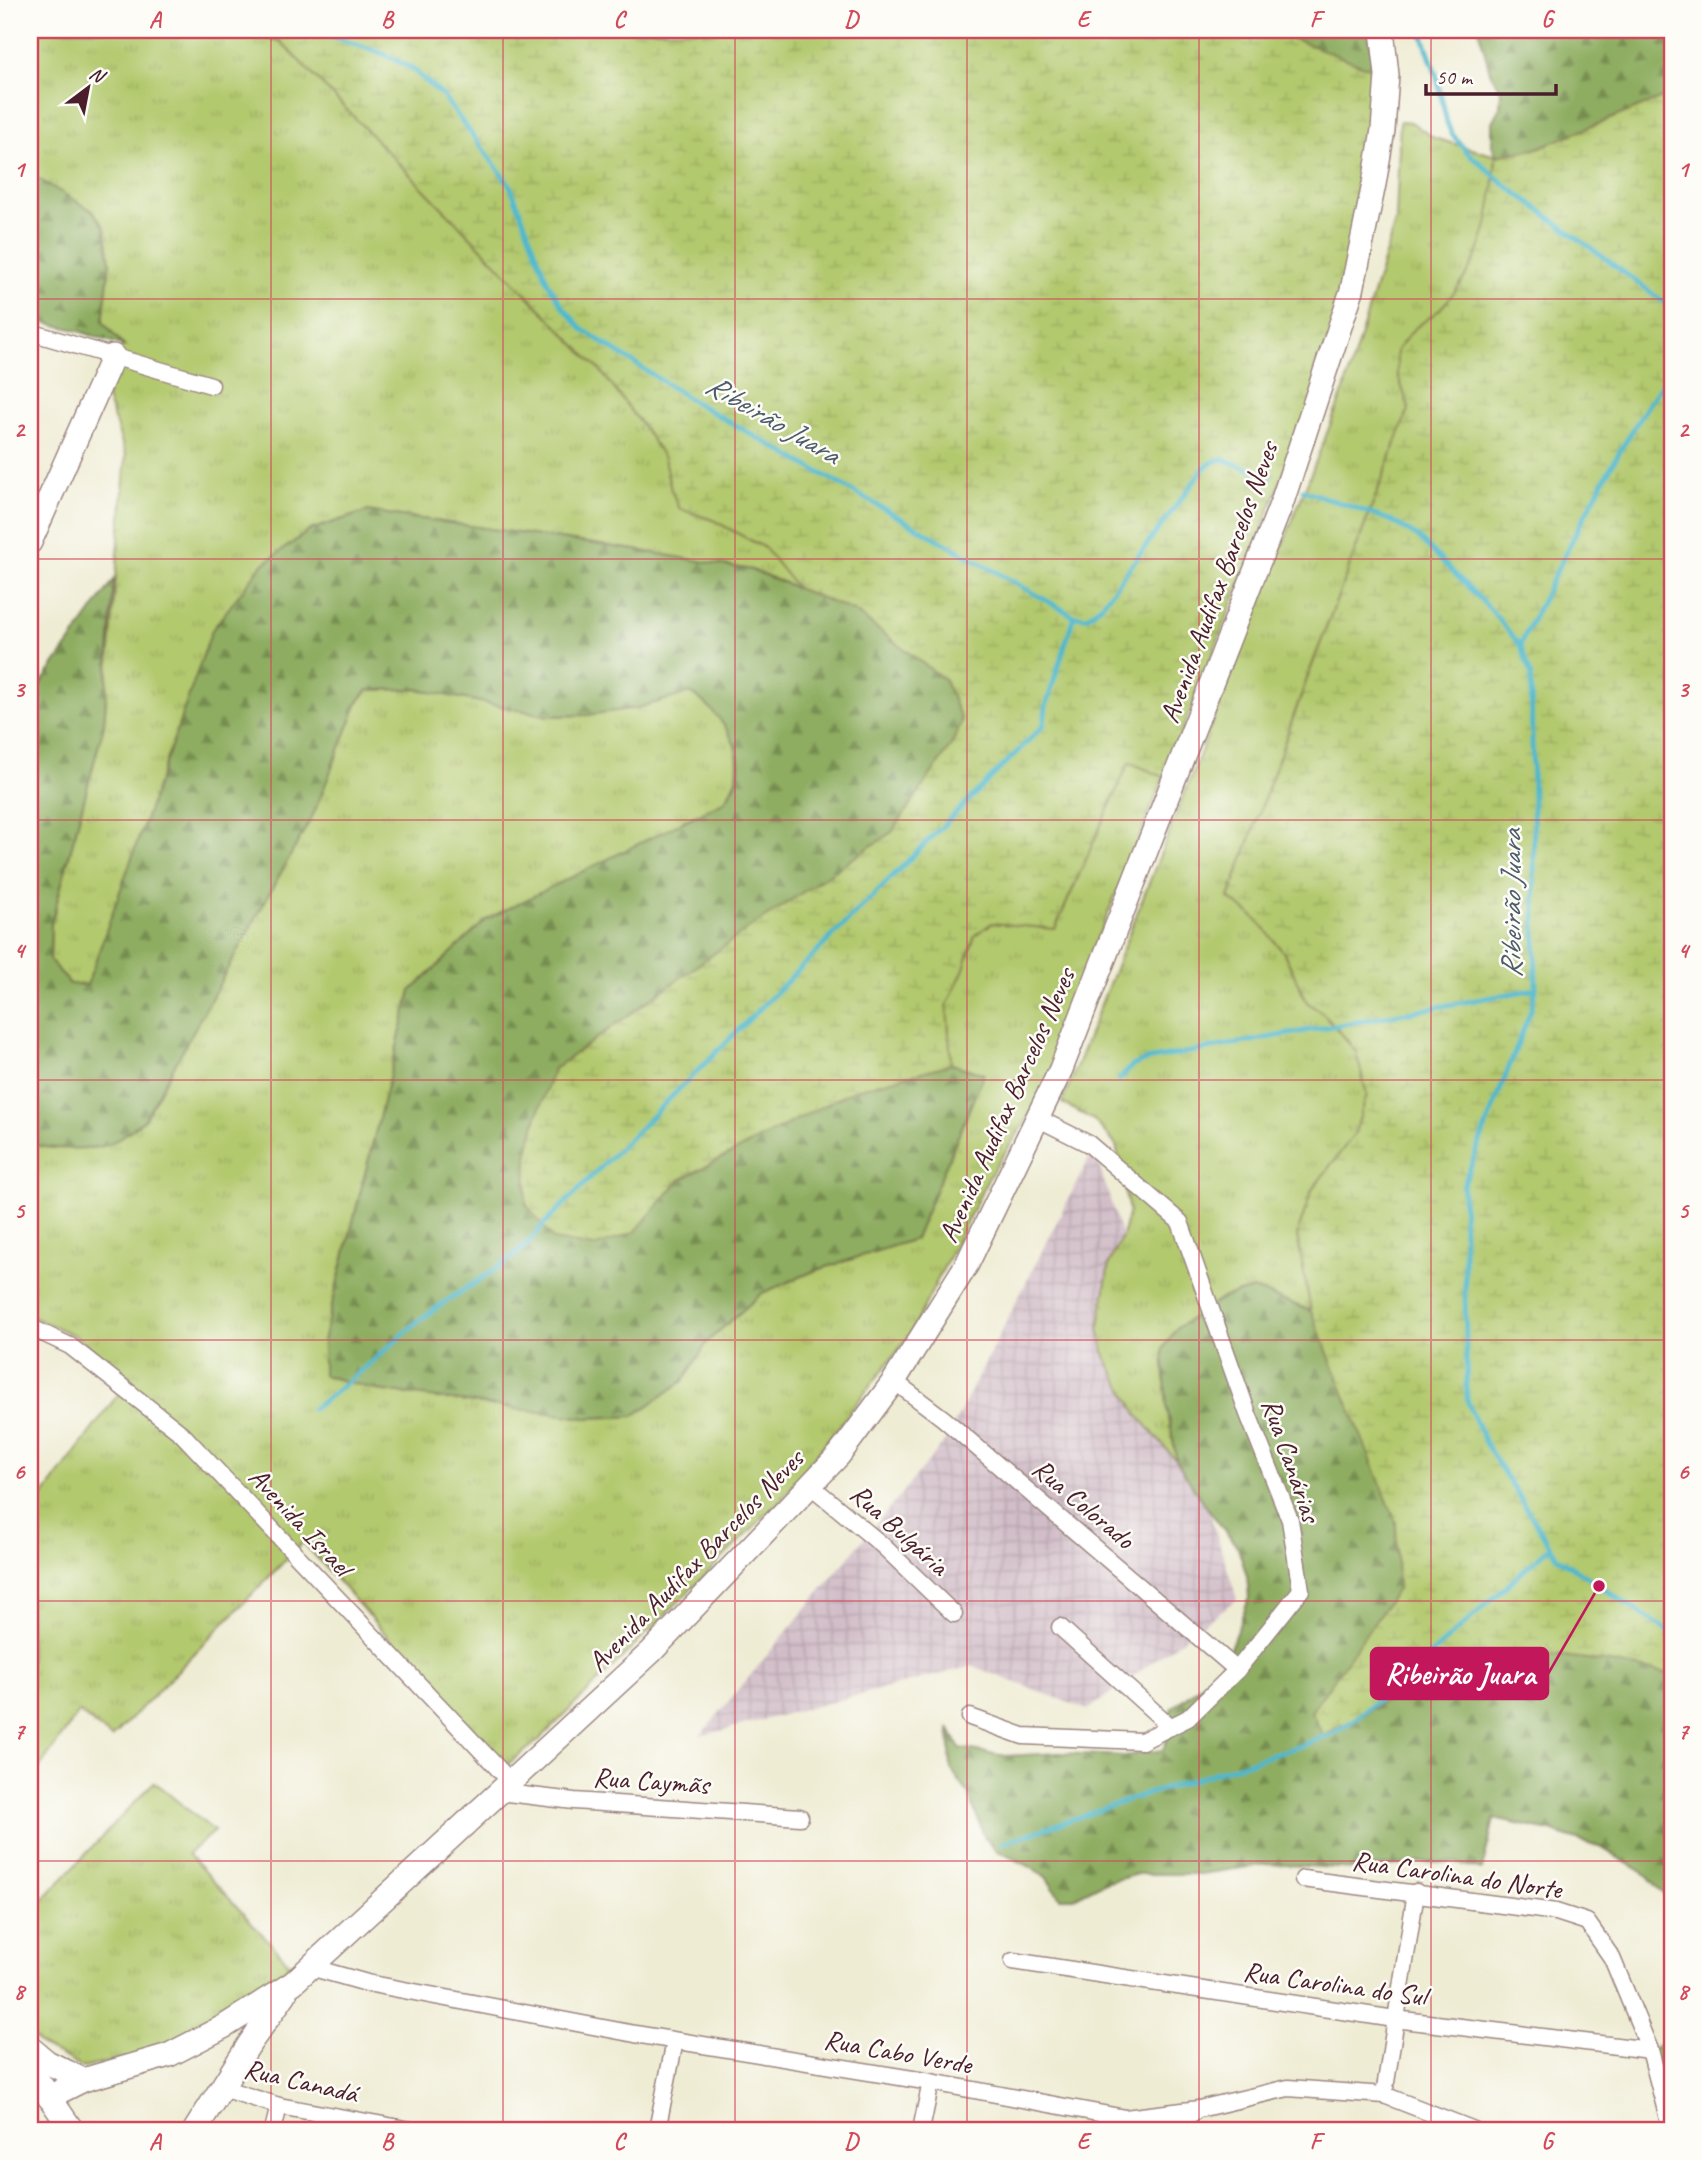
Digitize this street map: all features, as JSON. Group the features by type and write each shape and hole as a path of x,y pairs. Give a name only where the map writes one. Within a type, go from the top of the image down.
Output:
{"main road":[{"name":"Avenida Audifax Barcelos Neves","path":"49,2097 83,2080 169,2055 225,2026 293,1983 651,1652 839,1455 894,1381 967,1265 1066,1056 1282,502 1352,289 1383,130 1387,75 1382,30"},
{"path":"30,542 113,356"},
{"name":"Avenida Audifax Barcelos Neves","path":"195,2130 250,2043 293,1983"},
{"path":"30,2048 47,2062 83,2080"},
{"path":"30,2068 72,2130"}],"street":[{"path":"30,332 211,385"},
{"name":"Rua Canárias","path":"970,1717 1023,1736 1142,1741 1188,1718 1237,1670 1301,1590 1290,1520 1248,1413 1180,1222 1089,1144 1037,1118"},
{"name":"Avenida Israel","path":"30,1327 70,1346 182,1434 504,1786"},
{"name":"Rua Colorado","path":"894,1381 944,1419 1237,1670"},
{"name":"Rua Bulgária","path":"810,1485 882,1545 954,1614"},
{"path":"1060,1626 1171,1727"},
{"name":"Rua Caymãs","path":"504,1786 573,1801 800,1817"},
{"name":"Rua Carolina do Norte","path":"1303,1879 1556,1912 1587,1922 1612,1958 1650,2050 1671,2130"},
{"path":"1384,2095 1416,1892"},
{"name":"Rua Carolina do Sul","path":"1013,1961 1395,2019 1650,2050"},
{"name":"Rua Cabo Verde","path":"310,1967 367,1983 675,2041 931,2082 1125,2118 1199,2109 1288,2088 1384,2095 1474,2130"},
{"path":"657,2130 675,2041"},
{"path":"921,2130 931,2082"},
{"name":"Rua Canadá","path":"222,2088 279,2106 409,2130"},
{"path":"272,2130 279,2106"},
{"path":"1166,2130 1199,2109"}],"shaded area":[{"path":"1094,1149 1237,1599 1088,1710 972,1666 700,1736 946,1440"}],"green space":[{"path":"30,30 223,30 280,41 600,370 664,458 671,490 680,509 713,520 765,548 797,588 752,570 642,551 367,511 88,985 70,984 50,960 51,924 104,724 126,455 107,398 113,356 123,346 103,322 110,261 30,174"},
{"path":"223,30 1271,30 1364,66 1375,67 1370,214 1320,382 1164,777 1129,762 1055,929 992,923 975,935 963,971 947,1005 951,1064 854,1090 679,1180 635,1232 594,1247 554,1240 526,1204 527,1157 537,1116 554,1069 741,934 892,832 952,744 962,721 945,680 854,611 797,588 765,548 713,520 680,509 671,490 664,458 600,370 280,41"},
{"path":"1271,30 1368,30 1375,67 1364,66"},
{"path":"1479,30 1672,30 1672,94 1536,149 1496,156 1492,145 1492,122 1500,107 1501,91 1490,72"},
{"path":"1672,94 1672,1674 1588,1659 1520,1651 1473,1658 1398,1691 1364,1714 1323,1735 1311,1712 1398,1588 1396,1522 1311,1311 1297,1235 1312,1190 1355,1133 1367,1095 1356,1052 1324,1014 1307,1002 1284,953 1265,929 1229,898 1306,682 1409,408 1397,372 1397,350 1414,329 1437,312 1455,292 1476,257 1492,200 1496,156 1536,149"},
{"path":"1400,121 1411,122 1434,138 1496,156 1494,194 1487,230 1476,261 1456,291 1437,313 1415,329 1397,372 1409,408 1306,681 1229,898 1265,929 1284,953 1307,1002 1324,1014 1356,1052 1367,1095 1355,1133 1312,1190 1297,1235 1311,1311 1253,1289 1225,1297 1177,1328 1163,1349 1167,1407 1177,1462 1137,1414 1105,1357 1099,1327 1109,1263 1122,1237 1129,1211 1116,1145 1094,1120 1062,1103 1344,390 1396,219"},
{"path":"30,174 93,211 105,228 110,261 103,322 124,346 76,330 30,319"},
{"path":"367,511 642,551 752,570 854,611 945,680 962,722 952,744 892,832 741,934 554,1069 537,1116 527,1157 526,1204 635,1232 679,1180 854,1090 951,1064 984,1074 915,1239 814,1271 762,1293 708,1341 683,1381 633,1416 586,1418 377,1390 323,1375 323,1341 411,991 487,919 725,801 738,776 737,753 718,717 690,693 637,708 587,715 549,716 416,689 368,690 359,700 314,813 144,1120 116,1141 100,1147 56,1148 30,1142 30,699 114,580 104,725 51,924 50,960 70,984 87,985 212,630 262,565 310,530"},
{"path":"416,689 549,716 587,715 690,693 713,709 730,733 735,747 737,774 728,797 720,804 685,820 411,991 323,1341 323,1375 377,1390 586,1418 633,1416 683,1381 708,1341 762,1293 814,1271 915,1239 983,1074 951,1064 947,1005 963,971 975,935 992,923 1055,929 1129,762 1164,777 1071,1003 1061,1069 990,1175 910,1335 781,1500 538,1741 504,1767 303,1542 112,1738 79,1712 30,1781 30,1514 130,1378 76,1336 30,1316 30,1142 56,1148 106,1145 359,700 368,690"},
{"path":"1254,1289 1311,1311 1396,1522 1398,1588 1366,1634 1364,1714 1398,1691 1473,1658 1520,1651 1588,1659 1672,1674 1672,1903 1648,1876 1602,1848 1550,1831 1494,1819 1482,1870 1457,1863 1427,1862 1357,1869 1268,1864 1201,1874 1137,1874 1101,1884 1074,1898 1060,1898 1046,1877 996,1850 985,1838 968,1793 951,1769 949,1728 960,1748 1006,1756 1059,1753 1124,1756 1163,1750 1171,1727 1171,1709 1215,1674 1229,1651 1249,1598 1247,1576 1238,1548 1202,1501 1177,1462 1167,1407 1163,1349 1177,1328 1225,1297"},
{"path":"154,1782 214,1831 188,1854 290,1964 273,1985 145,2054 83,2068 40,2045 30,2033 30,1913"},
{"path":"1672,2037 1672,2116 1651,2050"}],"waterway":[{"name":"Ribeirão Juara","path":"312,30 384,54 411,68 442,95 510,185 548,283 563,307 582,329 696,403 1074,616 1087,617 1101,606 1205,467 1223,459 1270,477"},
{"path":"1421,30 1437,77 1447,123 1466,151 1503,183 1672,308"},
{"path":"1520,645 1609,470 1672,370"},
{"name":"Ribeirão Juara","path":"1303,490 1390,520 1418,537 1490,609 1520,645 1531,675 1536,989 1531,1010 1463,1186 1467,1400 1485,1443 1557,1557 1672,1634"},
{"path":"312,1409 420,1320 501,1265 530,1240 1044,725 1046,706 1074,616"},
{"path":"1119,1080 1132,1066 1146,1060 1536,989"},
{"path":"1003,1843 1336,1732 1419,1665 1550,1547"}],"place":[{"name":"Ribeirão Juara","path":"1599,1586"}]}
